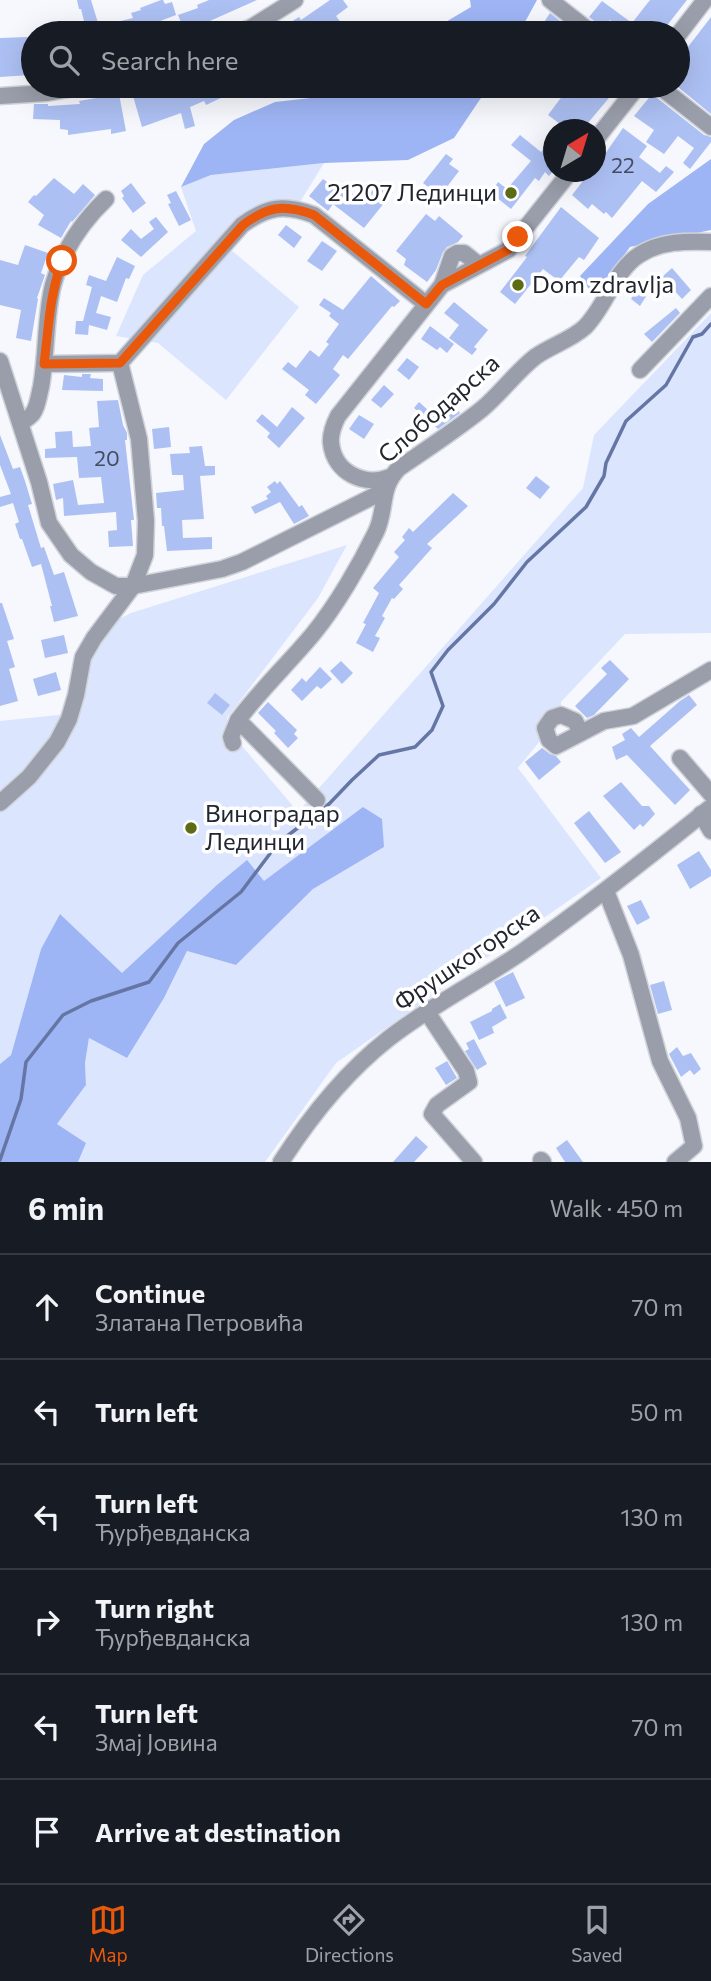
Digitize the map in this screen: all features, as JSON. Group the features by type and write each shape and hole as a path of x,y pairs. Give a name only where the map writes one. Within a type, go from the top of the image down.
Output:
{"street":[{"path":"262,21 295,0"},
{"path":"550,0 577,21"},
{"path":"689,21 705,0"},
{"path":"0,96 21,95"},
{"path":"606,126 628,98"},
{"path":"674,98 711,127"},
{"path":"387,484 356,478 344,470 335,458 331,444 332,429 338,416 442,285 452,256 464,253 479,265 508,250 562,182"},
{"path":"20,423 33,413 40,394 49,311 62,261 89,215 106,199"},
{"path":"44,364 120,363 243,225 258,214 276,208 296,208 314,215 426,304"},
{"name":"Слободарска","path":"233,743 231,737 234,726 249,705 311,636 334,605 377,530 387,484 400,468 484,407 537,355 585,326 636,257 652,247 667,244 711,242"},
{"path":"640,370 711,296"},
{"path":"0,803 29,777 57,742 69,719 83,657 133,586 145,555 146,521 139,439 120,363"},
{"path":"1,369 39,482 49,523 71,555 91,572 116,586 133,586 222,569 242,562 387,484"},
{"path":"581,733 604,721 633,716 711,670"},
{"path":"239,720 317,800"},
{"path":"680,758 711,794"},
{"name":"Фрушкогорска","path":"281,1162 342,1083 383,1044 606,891 706,811 711,831"},
{"path":"606,891 631,955 660,1061 688,1118 694,1146 675,1162"},
{"path":"427,1012 466,1070 469,1082 437,1105 432,1114 474,1162"}],"shaded area":[{"path":"470,0 537,0 526,21 447,21 471,7"},
{"path":"310,98 481,98 454,138 408,160 324,163 211,175 181,187 204,144 234,120 275,102"},
{"path":"711,159 711,230 630,247 594,296 580,276 648,204"},
{"path":"324,163 300,202 274,201 230,249 299,307 226,400 158,343 116,336 143,275 196,231 181,187 211,175"},
{"path":"711,313 711,633 625,634 561,702 561,715 518,768 601,878 336,1063 265,1162 78,1162 86,1143 57,1124 86,1085 85,1063 89,1038 127,1058 164,998 187,951 236,965 313,889 384,847 264,882 247,861 218,884 122,974 61,915 41,949 11,1055 0,1064 0,721 68,714 96,631 131,613 347,545 318,598 227,718 231,733 298,812 583,488 594,435"},
{"path":"363,807 382,819 384,847 313,889 236,965 187,951 164,998 127,1058 89,1038 85,1063 86,1085 57,1124 86,1143 78,1162 0,1162 0,1064 11,1055 41,949 60,914 122,973 247,860 264,881"}],"building":[{"path":"77,0 91,0 97,21 84,21"},
{"path":"161,0 165,4 172,2 176,15 160,21 120,21 133,18 131,13"},
{"path":"209,0 257,0 210,21 180,21 178,15 198,8 197,5"},
{"path":"330,0 343,0 348,7 336,16 340,21 293,21 299,17 301,20"},
{"path":"650,0 687,0 670,21 634,21"},
{"path":"602,1 629,21 594,21 589,17"},
{"path":"550,13 560,21 545,21"},
{"path":"711,17 711,114 690,97 690,44"},
{"path":"21,37 21,76 0,77 0,38"},
{"path":"120,98 126,131 111,134 111,129 68,135 68,130 60,129 60,120 33,119 34,104 80,104 79,101"},
{"path":"134,98 221,98 206,105 204,101 190,107 195,126 185,129 181,113 142,127"},
{"path":"561,98 609,98 591,119 553,119 548,115"},
{"path":"649,98 657,98 704,135 711,137 711,142 690,169 683,163 694,148 678,136 664,154 646,142 654,130 634,116"},
{"path":"623,128 647,146 639,157 660,173 666,166 674,172 656,192 642,181 612,218 592,204 588,209 572,195 582,182 606,182 606,153"},
{"path":"520,135 541,152 543,150 543,175 539,181 535,178 511,209 491,193 498,182 507,189 531,161 511,145"},
{"path":"446,154 453,159 449,164 459,171 440,196 423,183"},
{"path":"54,178 74,194 83,184 95,195 71,221 61,238 38,225 44,215 28,202"},
{"path":"323,179 341,193 345,188 363,202 380,181 393,192 364,228 333,204 328,211 309,196"},
{"path":"131,183 146,203 133,213 122,198 124,196 121,191"},
{"path":"176,191 191,220 179,226 168,204 171,203 167,195"},
{"path":"561,207 599,238 584,260 579,257 559,281 543,269 515,304 500,292"},
{"path":"426,214 435,221 439,216 463,236 443,252 436,270 427,282 404,265 406,259 396,251"},
{"path":"156,217 168,232 141,257 121,240 131,229 141,239 154,229 149,222"},
{"path":"286,225 302,237 294,248 278,235"},
{"path":"322,241 337,251 322,271 307,261"},
{"path":"25,245 48,253 41,273 45,275 37,298 31,341 16,338 21,310 0,305 0,260 18,265"},
{"path":"117,257 135,266 129,279 126,278 117,302 101,296 96,313 111,317 107,330 89,325 88,335 75,334 76,321 83,321 92,287 86,285 89,275 106,281"},
{"path":"672,268 691,290 682,299 662,277"},
{"path":"371,276 400,301 392,306 348,359 343,355 333,369 340,375 316,404 305,395 309,390 282,369 288,362 296,368 310,350 319,357 329,344 326,342 339,324 329,316 331,313 319,305 324,298 343,310"},
{"path":"643,280 652,287 640,306 631,299"},
{"path":"454,302 488,330 474,347 477,349 472,355 449,338 459,325 444,313"},
{"path":"676,308 680,313 652,342 644,334"},
{"path":"430,326 454,344 447,353 421,339"},
{"path":"407,358 419,367 409,380 397,370"},
{"path":"82,374 103,379 103,391 62,390 64,375 82,377"},
{"path":"384,385 394,394 381,408 371,400"},
{"path":"118,400 127,433 125,440 134,520 131,520 133,546 109,547 108,531 117,530 116,512 64,516 63,498 56,500 53,484 73,480 78,505 104,503 101,477 79,478 77,457 45,458 45,449 56,448 55,432 72,431 73,447 91,446 89,428 99,427 97,401"},
{"path":"419,402 438,419 455,406 460,413 438,429 414,408"},
{"path":"292,407 305,418 279,448 267,437 270,433 256,421 262,414 277,427"},
{"path":"359,415 374,424 364,439 349,429"},
{"path":"169,427 171,447 154,449 152,429"},
{"path":"0,435 13,469 20,467 32,504 28,505 41,548 44,547 54,575 64,572 78,616 54,622 41,564 32,567 15,524 19,522 13,503 0,507 0,497 11,494 0,465"},
{"path":"202,446 205,466 215,466 215,475 200,476 204,519 182,520 183,538 212,537 212,549 167,551 161,508 157,508 156,493 184,490 183,475 172,475 170,454 190,453 189,447"},
{"path":"536,476 550,487 540,499 526,488"},
{"path":"275,481 277,484 280,481 309,516 294,524 280,502 255,514 251,507 268,499 266,496 271,492 267,487"},
{"path":"453,493 468,506 427,544 432,548 399,585 403,589 392,598 382,616 385,618 375,636 380,638 373,652 356,643 379,593 373,588 399,557 394,552 405,540 402,537 409,528 413,532"},
{"path":"0,603 14,639 7,641 15,667 9,669 18,701 0,706"},
{"path":"64,635 68,653 45,658 41,640"},
{"path":"610,660 629,679 594,715 587,718 575,706 607,674 601,668"},
{"path":"341,661 353,673 342,684 330,671"},
{"path":"320,667 332,679 321,689 317,686 302,701 291,690 302,678 306,682"},
{"path":"56,672 61,690 38,696 33,679"},
{"path":"215,693 230,705 222,715 207,703"},
{"path":"689,695 697,705 650,746 690,790 675,805 627,755 616,760 612,747 625,740 622,734 631,728 639,737"},
{"path":"268,702 297,730 294,734 298,738 288,748 258,713"},
{"path":"542,748 561,762 539,780 525,762"},
{"path":"621,782 642,806 649,806 655,814 643,827 640,824 634,830 603,796"},
{"path":"589,811 621,852 605,863 574,823"},
{"path":"699,851 711,870 711,876 690,889 677,865"},
{"path":"641,900 650,918 637,925 627,906"},
{"path":"513,972 525,998 506,1007 494,982"},
{"path":"664,981 672,1010 658,1014 650,985"},
{"path":"500,1004 507,1018 492,1027 494,1033 479,1040 470,1022"},
{"path":"474,1039 487,1064 477,1070 465,1051 469,1049 466,1043"},
{"path":"677,1047 683,1056 691,1053 701,1069 694,1075 690,1070 681,1077 669,1054"},
{"path":"447,1061 457,1078 446,1085 435,1068"},
{"path":"416,1136 428,1147 414,1162 393,1162"},
{"path":"567,1140 583,1162 565,1162 556,1148"}],"waterway":[{"path":"0,1160 21,1099 26,1062 63,1015 91,1001 149,982 178,943 241,892 278,843 329,804 379,755 415,747 432,730 443,706 431,672 448,650 494,604 527,562 586,507 604,476 606,463 626,421 666,385 693,337 702,334 711,324"}],"place":[{"name":"21207 Лединци","path":"511,193"},
{"name":"Dom zdravlja","path":"518,285"},
{"name":"Виноградар Лединци","path":"191,828"}],"route":[{"path":"62,261 49,311 44,364 120,363 243,225 258,214 276,208 296,208 314,215 426,304 442,285 508,250 518,237"}]}
